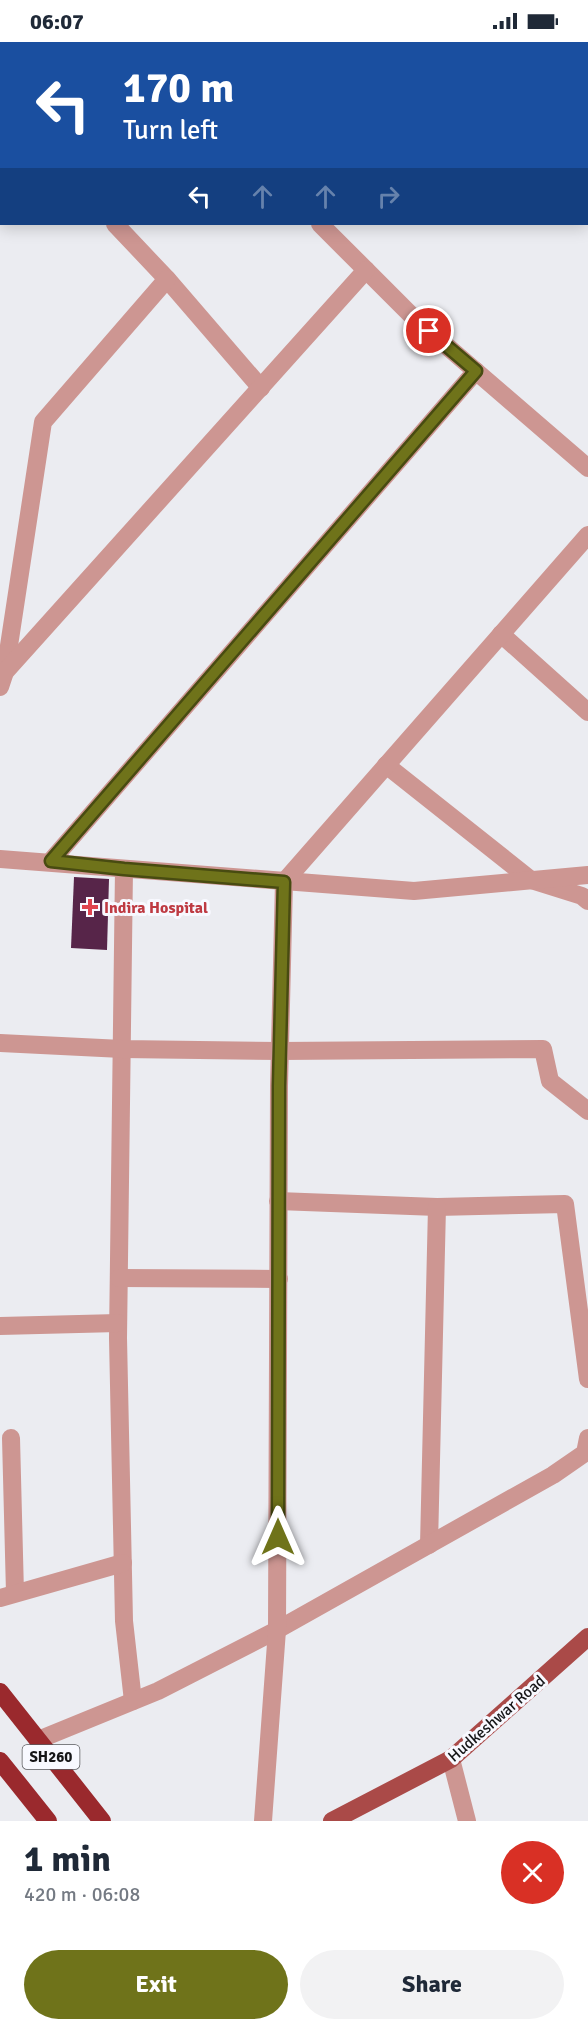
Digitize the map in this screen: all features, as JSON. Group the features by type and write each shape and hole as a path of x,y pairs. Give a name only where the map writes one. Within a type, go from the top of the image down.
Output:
{"highway":[{"name":"SH260","path":"0,1692 102,1821"},
{"name":"SH260","path":"0,1761 48,1821"}],"main road":[{"name":"Hudkeshwar Road","path":"332,1821 451,1759 588,1637"}],"street":[{"path":"116,225 167,279 261,388"},
{"path":"321,225 413,317 588,468"},
{"path":"2,680 366,270"},
{"path":"2,680 43,422 167,279"},
{"path":"51,861 476,371"},
{"path":"263,1821 277,1630 278,1200 284,882 588,535"},
{"path":"501,634 588,712"},
{"path":"386,765 531,880 588,900"},
{"path":"0,859 51,861 124,869 414,891 588,875"},
{"path":"124,869 118,1323 124,1621 133,1701"},
{"path":"0,1043 122,1049 280,1051 543,1048 550,1080 588,1111"},
{"path":"278,1200 437,1206 565,1204 588,1379"},
{"path":"429,1545 437,1206"},
{"path":"118,1278 279,1279"},
{"path":"0,1326 118,1323"},
{"path":"11,1438 7,1595 123,1563"},
{"path":"38,1740 158,1691 277,1630 553,1475 585,1453 588,1438"},
{"path":"451,1759 467,1821"}],"building":[{"path":"74,877 109,879 107,950 71,948"}],"place":[{"name":"Indira Hospital","path":"90,907"}],"route":[{"path":"278,1537 279,1086 284,882 51,861 476,371 429,331"}]}
